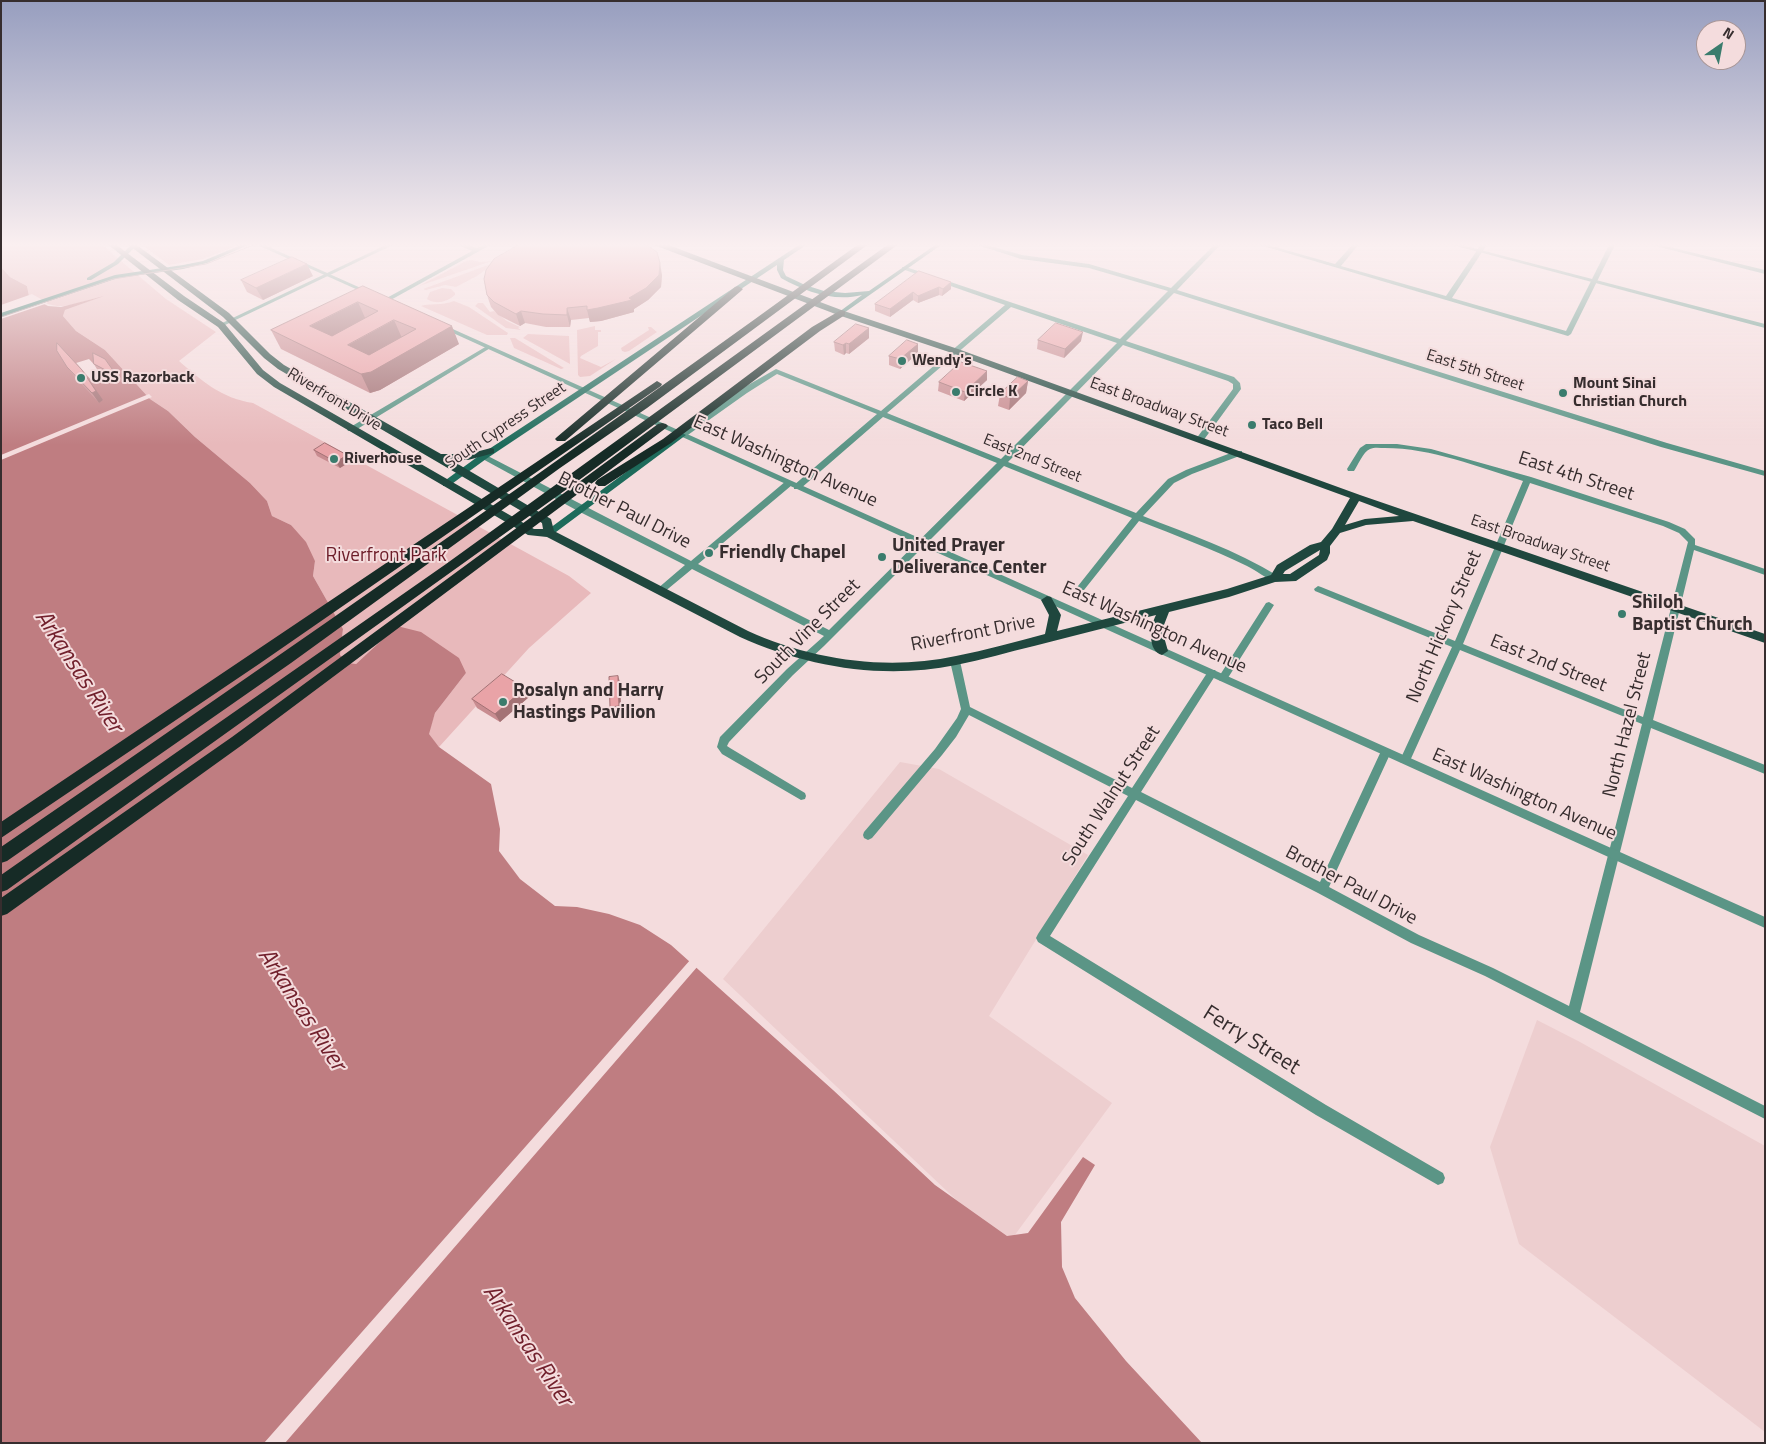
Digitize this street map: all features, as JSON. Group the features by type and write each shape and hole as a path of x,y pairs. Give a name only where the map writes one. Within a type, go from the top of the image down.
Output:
{"highway":[{"path":"1,856 286,659 548,460 596,409 713,310"},
{"path":"608,424 632,400 772,310"},
{"path":"1,831 486,500 608,424 643,406 773,310"},
{"path":"1,908 237,740 474,566 587,480 640,436 779,337 781,327 804,310"},
{"path":"1,884 587,480 667,441 788,349 841,313"}],"main road":[{"path":"1,315 14,310"},
{"name":"Riverfront Drive","path":"199,310 221,326 270,380 350,429 532,533 549,533 759,642 807,657 837,663 882,667 955,661 1164,610 1247,588 1275,578 1292,578 1312,566 1325,553 1325,545 1336,531 1356,497"},
{"path":"219,310 232,320 266,356 281,367 370,417"},
{"name":"South Cypress Street","path":"446,484 487,454 705,310"},
{"name":"East Broadway Street","path":"834,310 955,351 1356,497 1765,639"},
{"path":"841,313 845,310"},
{"name":"Riverfront Drive","path":"370,417 547,521 549,533"},
{"path":"549,533 682,435"},
{"path":"436,455 456,458 487,454"},
{"path":"1336,531 1372,521 1417,518"},
{"path":"1047,600 1055,615 1050,638"},
{"path":"1162,651 1155,632 1156,625 1164,610"}],"street":[{"path":"221,326 253,310"},
{"path":"660,591 881,414 1003,310"},
{"path":"1029,310 1234,380 1237,388 1200,439"},
{"name":"South Vine Street","path":"801,796 722,747 724,740 790,672 830,635 1002,463 1151,310"},
{"name":"East 5th Street","path":"1237,310 1664,445 1765,474"},
{"path":"1487,310 1568,334 1579,310"},
{"path":"1706,310 1765,326"},
{"name":"East Washington Avenue","path":"434,323 1765,923"},
{"path":"350,429 489,347"},
{"name":"East 2nd Street","path":"682,435 776,370 1229,554 1275,578"},
{"name":"East 4th Street","path":"1351,469 1363,450 1370,446 1378,445 1422,450 1466,460 1675,527 1687,534 1692,541 1690,546"},
{"path":"1081,588 1137,517 1172,481 1189,472 1239,453"},
{"name":"Brother Paul Drive","path":"487,454 581,509 830,635"},
{"name":"North Hickory Street","path":"1405,760 1528,479"},
{"path":"1690,546 1765,572"},
{"name":"North Hazel Street","path":"1572,1014 1647,723 1690,546"},
{"name":"East 2nd Street","path":"1318,589 1765,770"},
{"path":"1223,678 1269,605"},
{"path":"868,835 962,721 966,709 955,661"},
{"name":"South Walnut Street","path":"1042,938 1212,673"},
{"name":"Brother Paul Drive","path":"966,709 1322,889 1415,939 1489,972 1765,1113"},
{"path":"1322,889 1386,752"},
{"name":"Ferry Street","path":"1042,938 1321,1110 1438,1178"}],"shaded area":[{"path":"900,762 939,769 1088,855 989,1016 1112,1103 1006,1247 723,979"},
{"path":"1537,1020 1580,1042 1765,1146 1765,1432 1519,1244 1490,1147"}],"green space":[{"name":"Riverfront Park","path":"65,310 183,310 216,332 179,361 204,382 231,397 253,403 569,576 591,593 529,648 439,747 428,734 435,713 466,673 397,626 356,664 349,663 340,655 343,629 313,576 315,561 291,525 272,516 267,501 250,483 195,437 168,411 150,399 105,350 76,331 63,316"},
{"path":"431,310 474,310 508,333 507,335 487,335"},
{"path":"481,310 494,311 507,321 520,327 518,328 521,330 506,328"},
{"path":"595,326 595,330 601,330 601,332 598,332 598,346 580,358 601,367 616,359 590,376 580,377 578,375 577,330"},
{"path":"648,327 657,332 629,351 622,351 621,348 649,330"},
{"path":"528,334 569,336 570,364 523,338"},
{"path":"510,338 515,338 564,368 561,369 514,348"}],"water":[{"name":"Arkansas River","path":"1,310 65,310 63,316 76,331 105,350 150,399 168,411 195,437 250,483 267,501 272,516 291,525 306,542 315,561 313,576 343,629 340,655 349,663 356,664 397,626 421,632 459,658 466,673 435,713 429,734 439,747 491,784 500,829 499,851 520,879 555,906 577,907 609,914 640,925 671,945 833,1090 935,1185 1007,1236 1028,1233 1083,1157 1095,1165 1061,1222 1062,1267 1075,1298 1126,1361 1202,1443 1,1443"}],"pier":[{"path":"1,310 26,310 1,319"},
{"path":"89,359 105,376 92,381 76,363"},
{"path":"149,394 152,397 1,460 1,455"},
{"path":"691,959 698,966 285,1443 264,1443"}],"building":[{"path":"312,310 341,310 310,326 332,336 377,310 417,310 452,326 371,372 361,374 271,330","holes":["394,320 416,329 369,355 348,345"]},
{"path":"509,310 567,310 567,315 521,311 516,314"},
{"path":"1056,323 1083,332 1065,349 1038,340"},
{"path":"856,324 869,328 849,344 843,345 834,342"},
{"path":"907,340 918,344 900,359 889,356"},
{"name":"USS Razorback","path":"57,343 82,370 96,391 92,393 67,367 57,351"},
{"path":"93,353 105,359 117,376 94,364"},
{"path":"961,362 987,371 965,392 939,382"},
{"path":"1018,377 1028,381 1010,398 1000,394"},
{"path":"325,443 347,455 336,462 314,450"},
{"path":"502,674 525,688 495,714 472,699"},
{"path":"618,676 619,706 610,707 609,677"}],"tram line":[{"path":"1,317 20,310"}],"place":[{"name":"Wendy's","path":"902,361"},
{"name":"USS Razorback","path":"81,378"},
{"name":"Circle K","path":"956,392"},
{"name":"Mount Sinai Christian Church","path":"1563,393"},
{"name":"Taco Bell","path":"1252,425"},
{"name":"Riverhouse","path":"334,459"},
{"name":"Friendly Chapel","path":"709,553"},
{"name":"United Prayer Deliverance Center","path":"882,557"},
{"name":"Shiloh Baptist Church","path":"1622,614"},
{"name":"Rosalyn and Harry Hastings Pavilion","path":"503,702"}]}
